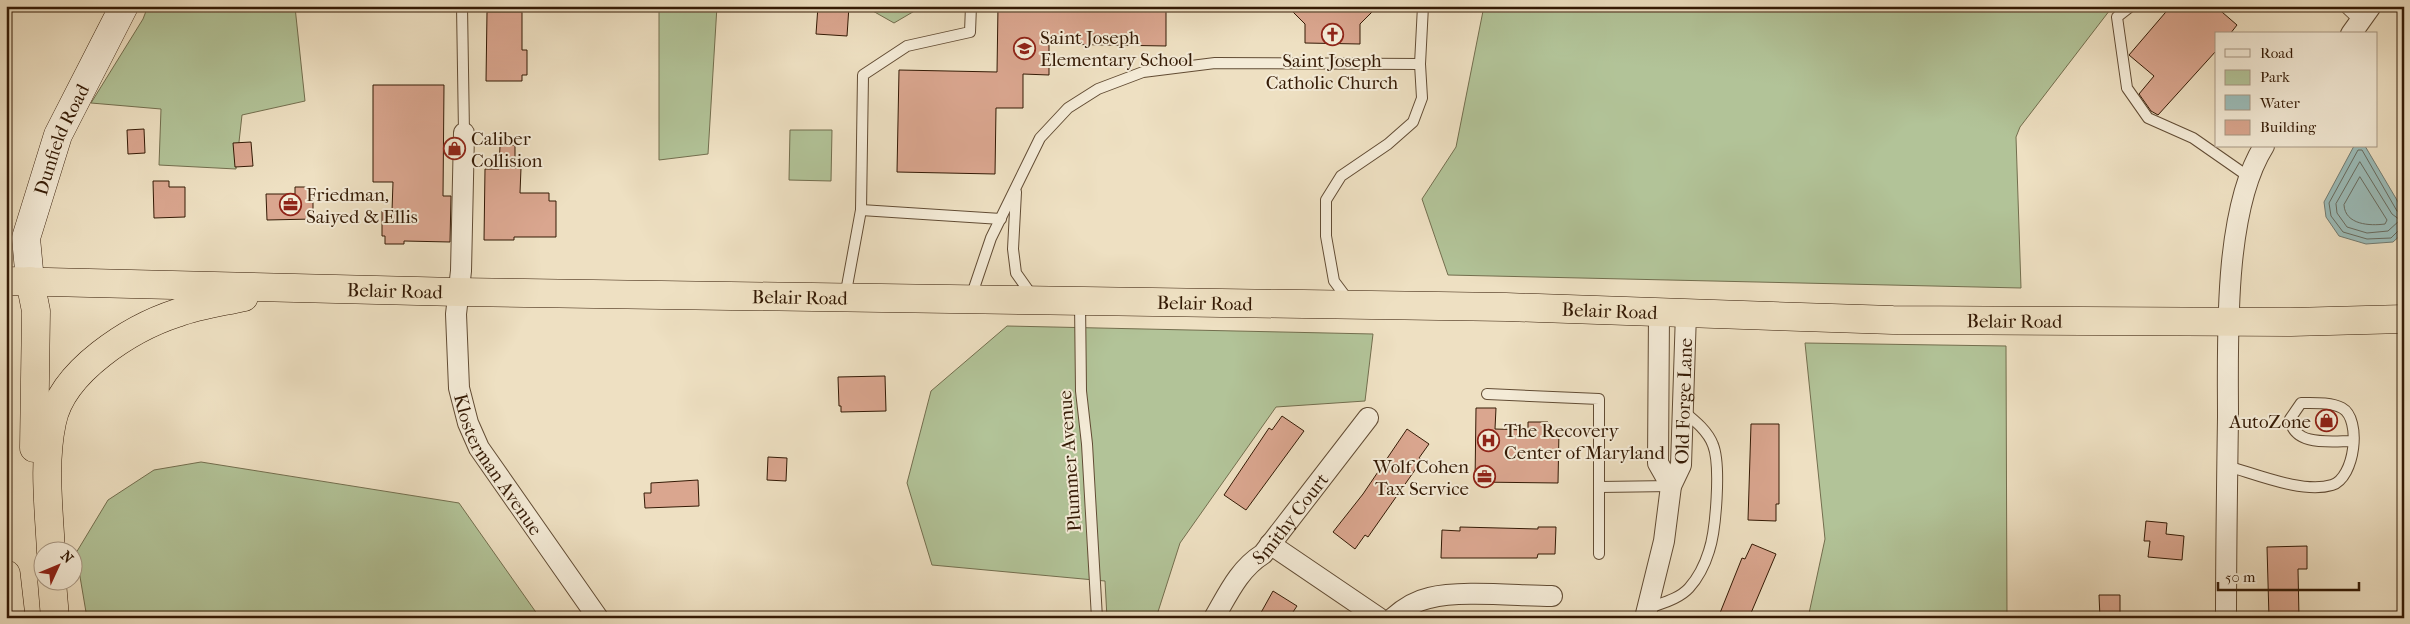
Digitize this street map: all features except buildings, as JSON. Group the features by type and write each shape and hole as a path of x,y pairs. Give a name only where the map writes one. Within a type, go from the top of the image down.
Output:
{"highway":[{"name":"Belair Road","path":"18,281 458,292 1506,307 1893,320 2404,319"},
{"path":"18,281 36,311 34,462 43,542"},
{"path":"51,542 47,450 52,419 63,395 84,369 106,350 127,336 176,313 293,287"},
{"path":"6,574 11,618"}],"street":[{"name":"Dunfield Road","path":"18,281 26,238 58,136 124,6"},
{"name":"Klosterman Avenue","path":"464,133 461,271 458,292 460,388 468,424 479,448 598,618"},
{"path":"2226,618 2228,320 2237,225 2249,177 2263,148"},
{"name":"Old Forge Lane","path":"1659,312 1658,463 1672,486"},
{"name":"Old Forge Lane","path":"1647,613 1664,541 1672,486 1681,465 1686,313"},
{"name":"Smithy Court","path":"1214,618 1240,574 1270,544 1368,418"},
{"path":"1270,544 1379,618"},
{"path":"1393,618 1405,608 1428,598 1446,595 1552,596"}],"lane":[{"path":"462,6 464,133"},
{"path":"845,298 861,210 863,75 907,46 970,32 971,6"},
{"path":"1353,306 1334,281 1326,236 1326,200 1341,176 1388,144 1413,122 1422,98 1420,64 1423,6"},
{"path":"2131,6 2117,17 2127,88 2148,118 2193,138 2249,177"},
{"path":"2344,6 2361,21"},
{"path":"970,299 991,238 1040,138 1068,108 1098,89 1144,72 1215,63 1420,64"},
{"path":"1017,188 1013,249 1016,273 1034,300"},
{"path":"861,210 1001,219"},
{"name":"Plummer Avenue","path":"1080,301 1081,391 1087,444 1097,618"},
{"path":"1487,394 1599,399 1599,554"},
{"path":"2227,466 2288,484 2309,487 2333,485 2344,478 2352,464 2353,441 2350,415 2342,408 2324,404 2301,403 2290,419 2292,429 2300,437 2313,440 2353,441"},
{"path":"1647,613 1688,589 1697,578 1710,550 1718,466 1713,444 1706,433 1682,410"},
{"path":"1600,487 1672,486"}],"green space":[{"path":"148,6 303,6 295,7 305,101 242,115 236,169 159,165 161,109 91,103 143,19"},
{"path":"659,6 717,6 708,154 659,160"},
{"path":"864,6 923,6 894,23"},
{"path":"1484,6 2113,6 2020,127 2016,137 2021,288 1448,275 1422,199 1456,147"},
{"path":"790,130 832,130 831,181 789,180"},
{"path":"1007,326 1373,334 1365,401 1276,407 1180,543 1156,618 1107,618 1105,581 932,565 907,483 931,391"},
{"path":"1805,343 2006,346 2007,618 1808,618 1825,539"},
{"path":"201,462 459,503 540,618 87,618 82,588 82,543 108,500 154,470"}],"water":[{"path":"2353,148 2366,148 2404,212 2404,232 2393,242 2366,244 2339,236 2326,217 2324,202"}],"place":[{"name":"Saint Joseph Catholic Church","path":"1332,34"},
{"name":"Saint Joseph Elementary School","path":"1024,48"},
{"name":"Caliber Collision","path":"455,149"},
{"name":"Friedman, Saiyed & Ellis","path":"290,205"},
{"name":"AutoZone","path":"2327,421"},
{"name":"The Recovery Center of Maryland","path":"1488,441"},
{"name":"Wolf Cohen Tax Service","path":"1485,477"}]}
